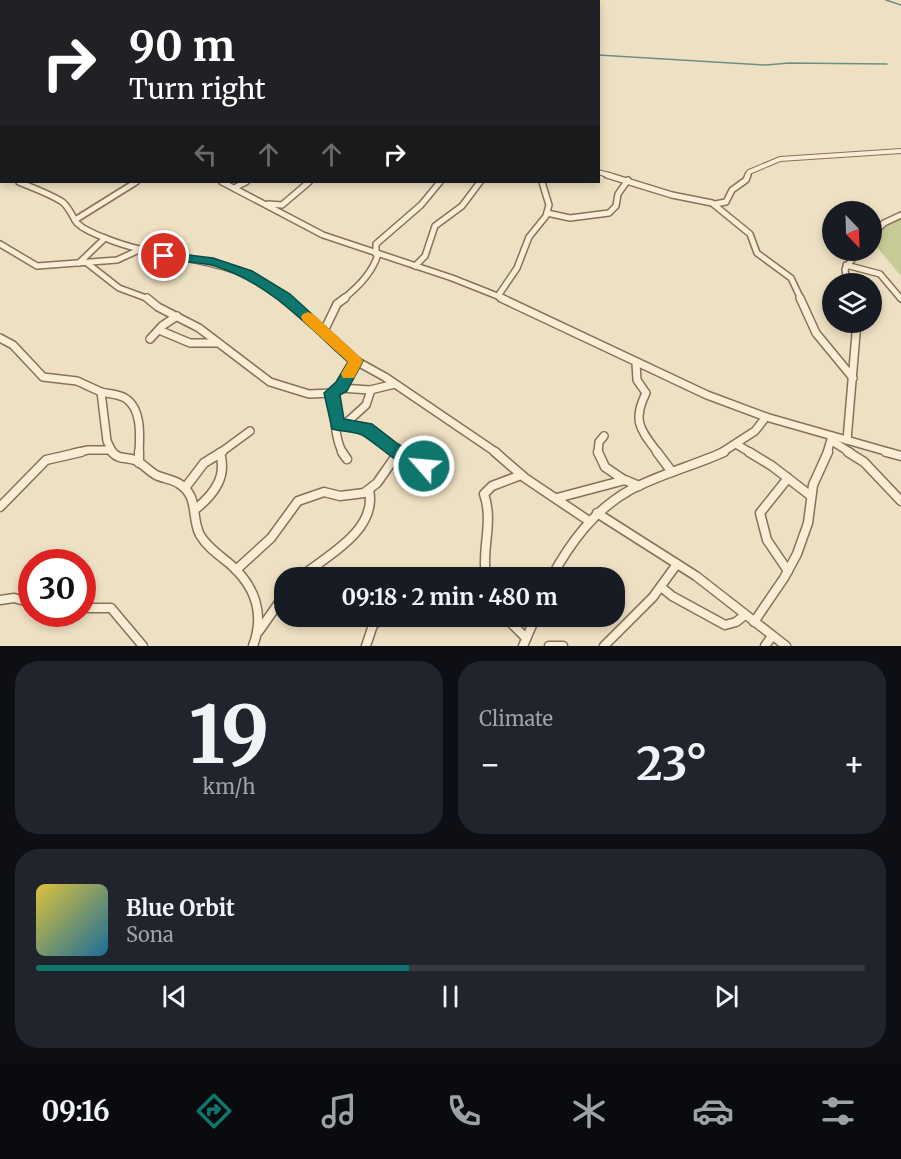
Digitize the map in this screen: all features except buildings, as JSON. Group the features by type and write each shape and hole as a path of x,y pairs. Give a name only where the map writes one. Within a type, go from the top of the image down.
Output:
{"street":[{"path":"600,173 672,195 714,204 726,202 732,190 746,180 749,172 780,159 901,151"},
{"path":"547,213 570,219 609,213 616,207 618,194 628,180"},
{"path":"21,183 63,202 82,228 105,238 139,250 213,262 248,274 286,297 356,361 495,450 521,475 589,521"},
{"path":"75,220 134,183"},
{"path":"225,183 236,187 303,226 498,296 707,395 832,438 847,440 901,456"},
{"path":"236,187 244,183"},
{"path":"264,204 281,206 308,183"},
{"path":"324,331 336,304 357,288 376,262 376,244 421,205 439,183"},
{"path":"416,267 425,256 435,226 462,206 479,183"},
{"path":"498,296 517,268 529,237 545,219 549,205 542,183"},
{"path":"714,204 747,230 757,253 790,278 816,333 853,378"},
{"path":"882,225 901,215"},
{"path":"78,263 105,238"},
{"path":"0,243 35,266 120,260 139,250"},
{"path":"844,273 849,261"},
{"path":"87,263 119,288 148,298 158,307 199,328 216,343 248,363 270,382 309,394 332,393 340,388 356,361"},
{"path":"846,265 880,274 901,298"},
{"path":"150,339 177,316"},
{"path":"159,330 196,344 216,343"},
{"path":"847,440 858,333"},
{"path":"0,338 14,345 43,377 77,381 101,392 122,396 132,404 138,423 139,463"},
{"path":"636,363 636,377 646,393 637,411 639,418 651,444 672,472"},
{"path":"340,388 371,390 395,384"},
{"path":"341,424 366,405 371,390"},
{"path":"101,392 107,439 111,450 117,457 139,463 154,474 177,482 193,497 197,508 197,527 201,535 247,582 254,595 260,619 259,631"},
{"path":"332,393 341,424 336,442 347,459"},
{"path":"556,567 564,552 589,521 620,495 736,444 754,433 766,417"},
{"path":"341,424 367,429 398,453 424,466"},
{"path":"185,488 197,469 232,447 249,431"},
{"path":"604,436 597,445 597,455 612,472 639,486"},
{"path":"754,622 788,571 806,530 814,480 832,438"},
{"path":"832,438 864,462 901,501"},
{"path":"736,444 811,496"},
{"path":"0,507 46,460 88,450 111,450"},
{"path":"197,508 220,482 223,464 220,453"},
{"path":"236,570 271,538 298,501 324,492 350,496 369,490 398,453"},
{"path":"484,567 482,552 490,508 484,494 492,486 521,475"},
{"path":"788,478 760,513 767,540 788,571"},
{"path":"555,498 624,480"},
{"path":"313,567 340,545 363,522 371,505 369,490"},
{"path":"597,513 677,564 786,646"},
{"path":"604,646 661,587 677,564"},
{"path":"661,587 672,596 725,625 736,622 745,615"},
{"path":"0,600 18,599"},
{"path":"96,608 111,608 143,646"},
{"path":"253,646 259,631 274,610"},
{"path":"366,646 372,627"},
{"path":"513,627 525,642 531,627"},
{"path":"765,646 772,636"},
{"path":"549,646 563,646"}],"green space":[{"path":"901,219 901,276 882,253 882,226"}],"waterway":[{"path":"886,0 901,5"},
{"path":"600,55 766,65 789,63 887,64"}],"slow traffic":[{"path":"308,317 356,361 349,374"}],"route":[{"path":"164,256 191,258 226,266 248,274 286,297 356,361 341,386 332,393 338,424 367,429 392,449 424,466"}]}
